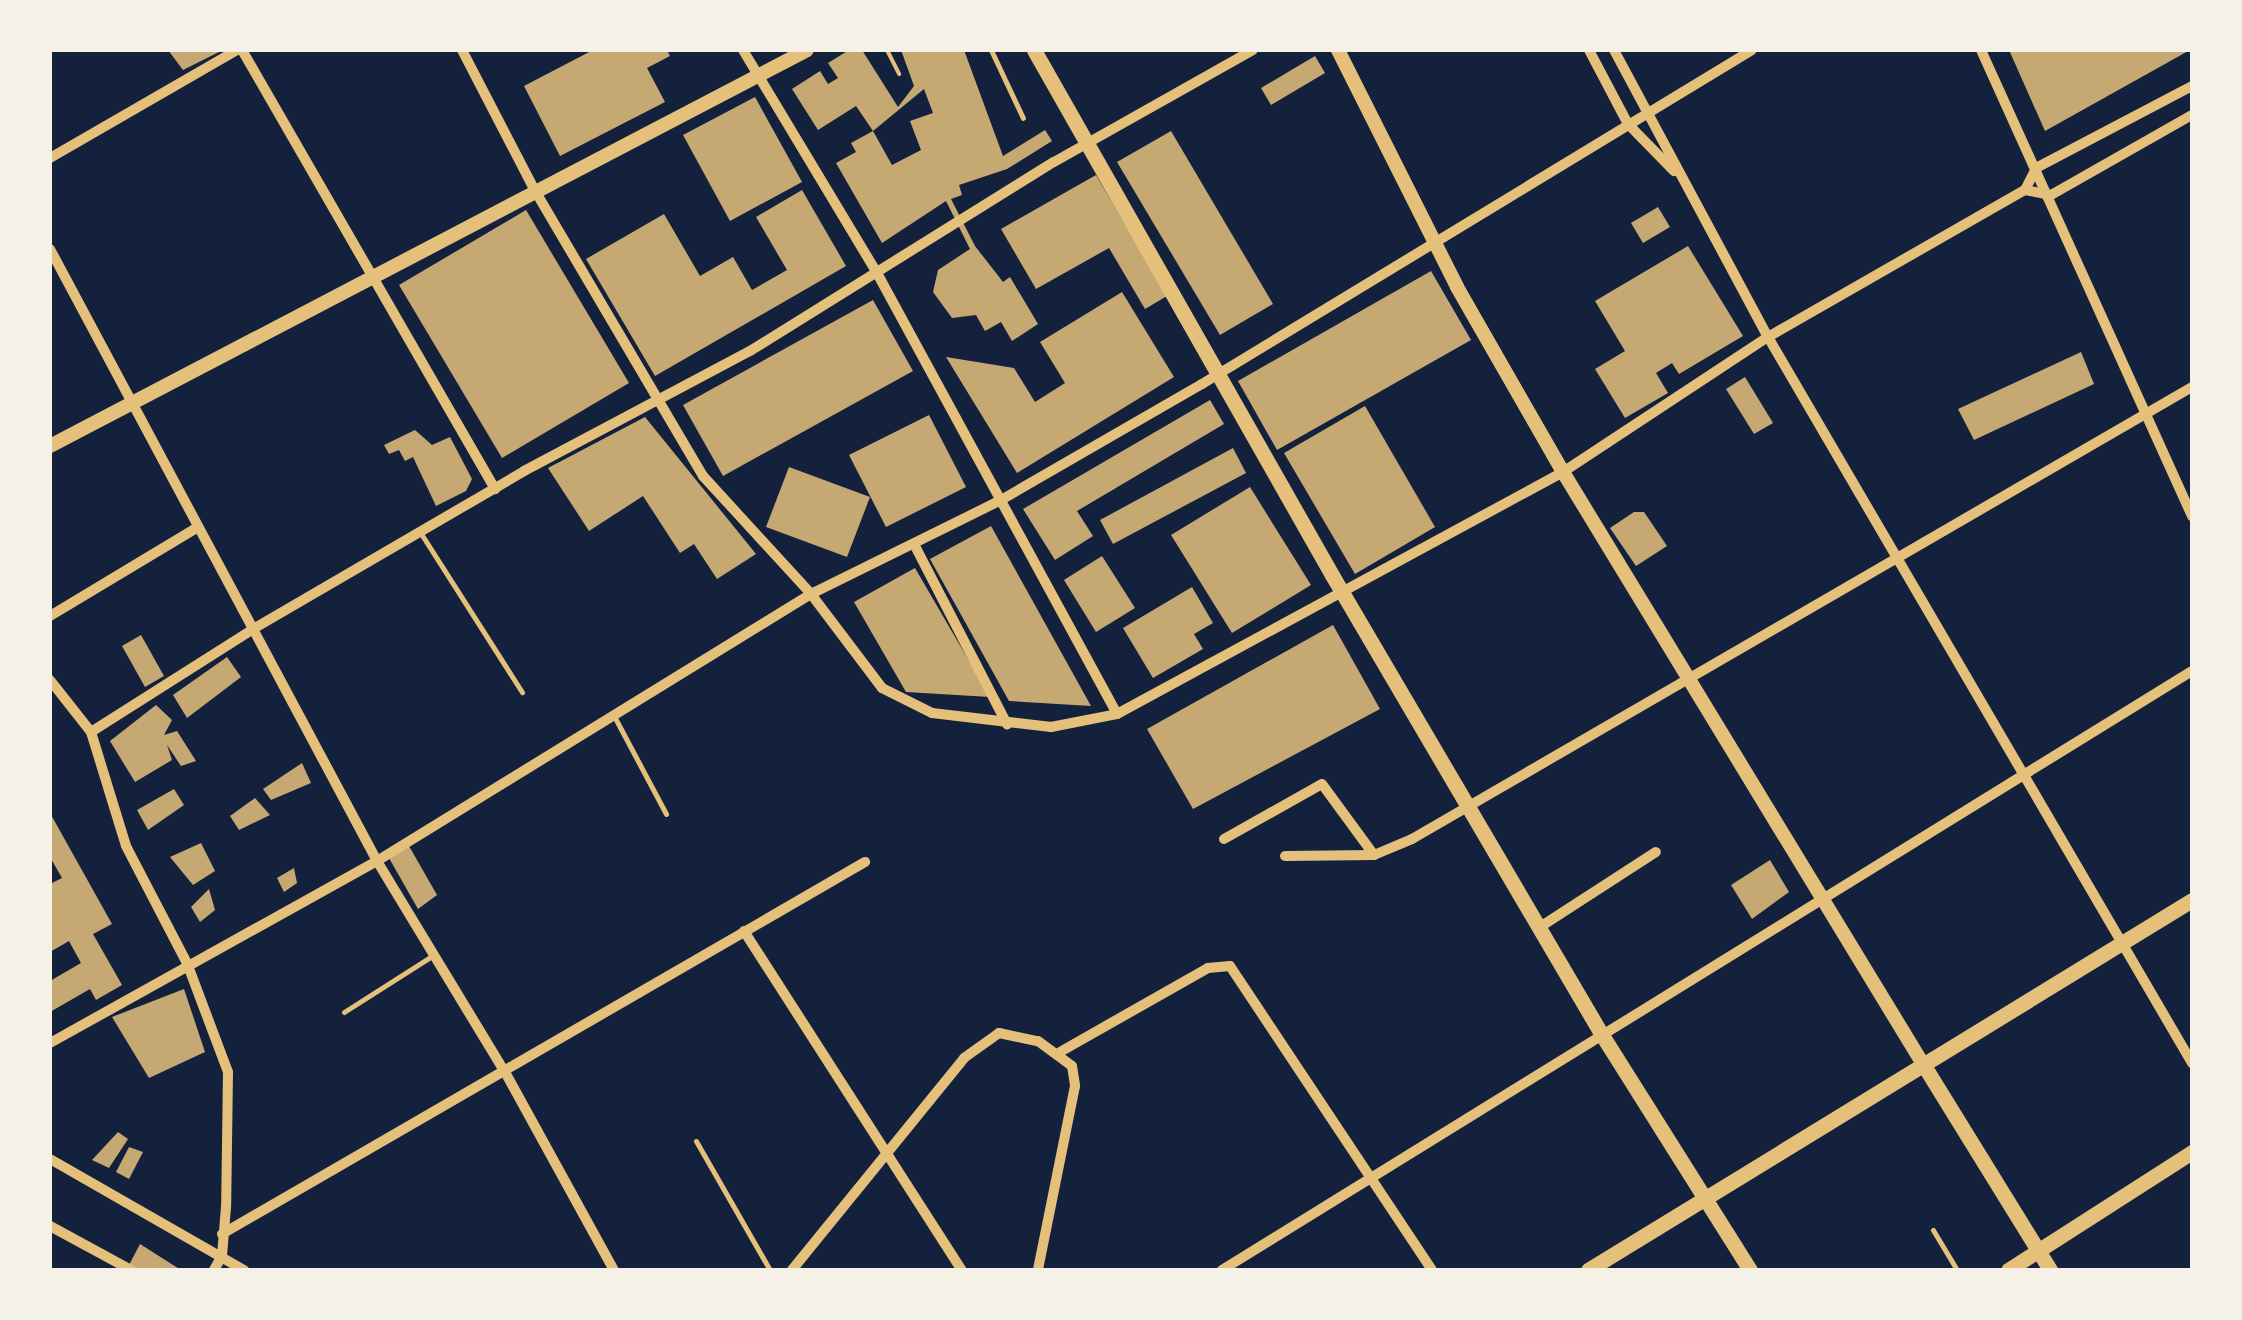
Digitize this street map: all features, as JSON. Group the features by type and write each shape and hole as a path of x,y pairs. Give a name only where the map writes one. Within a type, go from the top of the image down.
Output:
{"main road":[{"path":"1034,50 1342,590 1472,806 1602,1034 1750,1270"},
{"path":"1588,1270 2192,900"},
{"path":"1923,1064 2050,1270"},
{"path":"2008,1270 2192,1152"}],"street":[{"path":"50,158 240,50 495,489"},
{"path":"462,50 534,189 720,500 811,594 894,700 932,713 1052,727 1117,714 1564,472 1768,336 2026,190 2036,168 2192,86"},
{"path":"743,50 877,273 1117,714"},
{"path":"50,446 367,274 807,50"},
{"path":"91,732 252,629 658,400 877,273 1086,144 1253,50"},
{"path":"1338,50 1564,472 1688,684 1923,1064"},
{"path":"1589,50 1628,124 1679,176"},
{"path":"1614,50 1650,110 1679,176 1768,336 2192,1062"},
{"path":"50,1044 377,861 811,594 1001,500 1752,50"},
{"path":"1981,50 2050,195 2192,516"},
{"path":"2026,190 2050,195 2187,118 2169,98"},
{"path":"2145,110 2158,134"},
{"path":"50,248 377,861 506,1072 614,1270"},
{"path":"1285,856 1374,855 1472,806 1898,562 2192,387"},
{"path":"50,616 198,526"},
{"path":"914,544 1007,724"},
{"path":"1222,1270 1238,1266 1371,1177 2192,671"},
{"path":"50,680 91,732 126,846 188,964 228,1072 222,1256 214,1270"},
{"path":"1224,839 1322,784 1374,855"},
{"path":"1540,927 1656,852"},
{"path":"222,1234 865,862"},
{"path":"744,931 962,1270"},
{"path":"1060,1052 1208,968 1219,964 1236,972 1432,1270"},
{"path":"792,1270 982,1042 999,1033 1018,1034 1060,1052 1072,1066 1075,1086 1038,1270"},
{"path":"50,1159 244,1270"},
{"path":"50,1226 131,1270"}],"lane":[{"path":"991,50 1023,118"},
{"path":"420,532 522,692"},
{"path":"614,716 666,814"},
{"path":"344,1012 434,955"},
{"path":"696,1141 770,1270"},
{"path":"1933,1230 1958,1270"}],"path":[{"path":"886,50 899,74"}],"building":[{"path":"168,50 223,50 183,70"},
{"path":"593,50 667,50 670,56 647,68 665,102 560,156 524,86"},
{"path":"849,50 862,50 898,107 914,86 901,50 964,50 1003,156 1045,130 1052,141 1007,169 959,185 962,195 951,199 975,246 1003,282 1010,277 1038,324 1012,341 1001,322 985,331 976,315 952,318 933,292 938,270 970,249 946,201 882,243 836,163 856,152 851,143 873,131 856,106 818,130 792,89 820,71 828,84 838,78 828,63","holes":["924,89 933,113 910,121 921,150 892,165 873,131"]},
{"path":"2009,50 2190,50 2045,131"},
{"path":"1315,56 1325,73 1271,105 1261,88"},
{"path":"755,97 802,182 730,221 683,135"},
{"path":"1171,131 1273,304 1220,335 1117,162"},
{"path":"1096,175 1167,296 1145,309 1109,248 1036,289 1001,229"},
{"path":"802,190 846,266 655,376 586,259 664,214 700,276 733,257 752,290 787,270 756,217"},
{"path":"1658,207 1670,227 1643,243 1631,223"},
{"path":"526,210 629,383 502,458 399,285"},
{"path":"1688,246 1743,336 1679,374 1672,363 1656,373 1668,393 1625,418 1595,369 1625,351 1595,301"},
{"path":"1431,271 1471,340 1277,450 1238,381"},
{"path":"1122,292 1174,377 1017,473 946,357 1014,368 1035,402 1065,383 1040,342"},
{"path":"873,300 913,371 723,476 683,405"},
{"path":"2081,352 2094,384 1974,440 1958,409"},
{"path":"1745,377 1773,423 1754,434 1726,389"},
{"path":"1210,400 1224,424 1077,511 1093,536 1055,560 1023,509"},
{"path":"1365,406 1435,527 1355,574 1284,453"},
{"path":"929,415 966,487 886,527 849,455"},
{"path":"645,417 756,554 717,579 694,544 680,553 643,496 589,531 548,468"},
{"path":"415,430 432,445 450,437 472,479 466,491 436,506 413,457 405,461 399,450 389,454 384,445"},
{"path":"1233,448 1246,473 1113,544 1100,520"},
{"path":"789,467 870,497 847,557 766,527"},
{"path":"1250,487 1311,585 1232,633 1171,535"},
{"path":"1634,512 1644,512 1667,546 1636,566 1610,528"},
{"path":"991,526 1091,706 1009,701 930,559"},
{"path":"1102,556 1135,608 1096,632 1064,580"},
{"path":"915,568 990,697 906,692 854,602"},
{"path":"1192,587 1213,623 1194,634 1203,649 1153,678 1123,628"},
{"path":"1333,625 1380,709 1193,809 1147,729"},
{"path":"141,635 164,676 145,687 122,646"},
{"path":"227,657 241,677 187,718 173,695"},
{"path":"156,705 172,720 164,735 177,731 196,761 181,766 167,745 172,760 135,782 110,741"},
{"path":"302,763 311,783 271,800 263,789"},
{"path":"174,789 184,805 148,830 137,810"},
{"path":"255,798 270,815 239,830 230,816"},
{"path":"50,813 112,924 93,934 122,985 96,1000 90,989 50,1012 50,981 81,963 69,941 50,952 50,884 62,878 50,857"},
{"path":"201,843 215,871 193,885 170,857"},
{"path":"409,846 437,895 418,909 389,858"},
{"path":"1770,860 1789,892 1752,919 1731,885"},
{"path":"294,868 297,883 284,892 277,878"},
{"path":"209,889 215,910 200,922 191,907"},
{"path":"184,989 205,1052 149,1078 112,1017"},
{"path":"118,1132 128,1139 109,1168 92,1160"},
{"path":"129,1147 143,1152 129,1179 116,1172"},
{"path":"140,1244 181,1270 136,1270 129,1265"}]}
